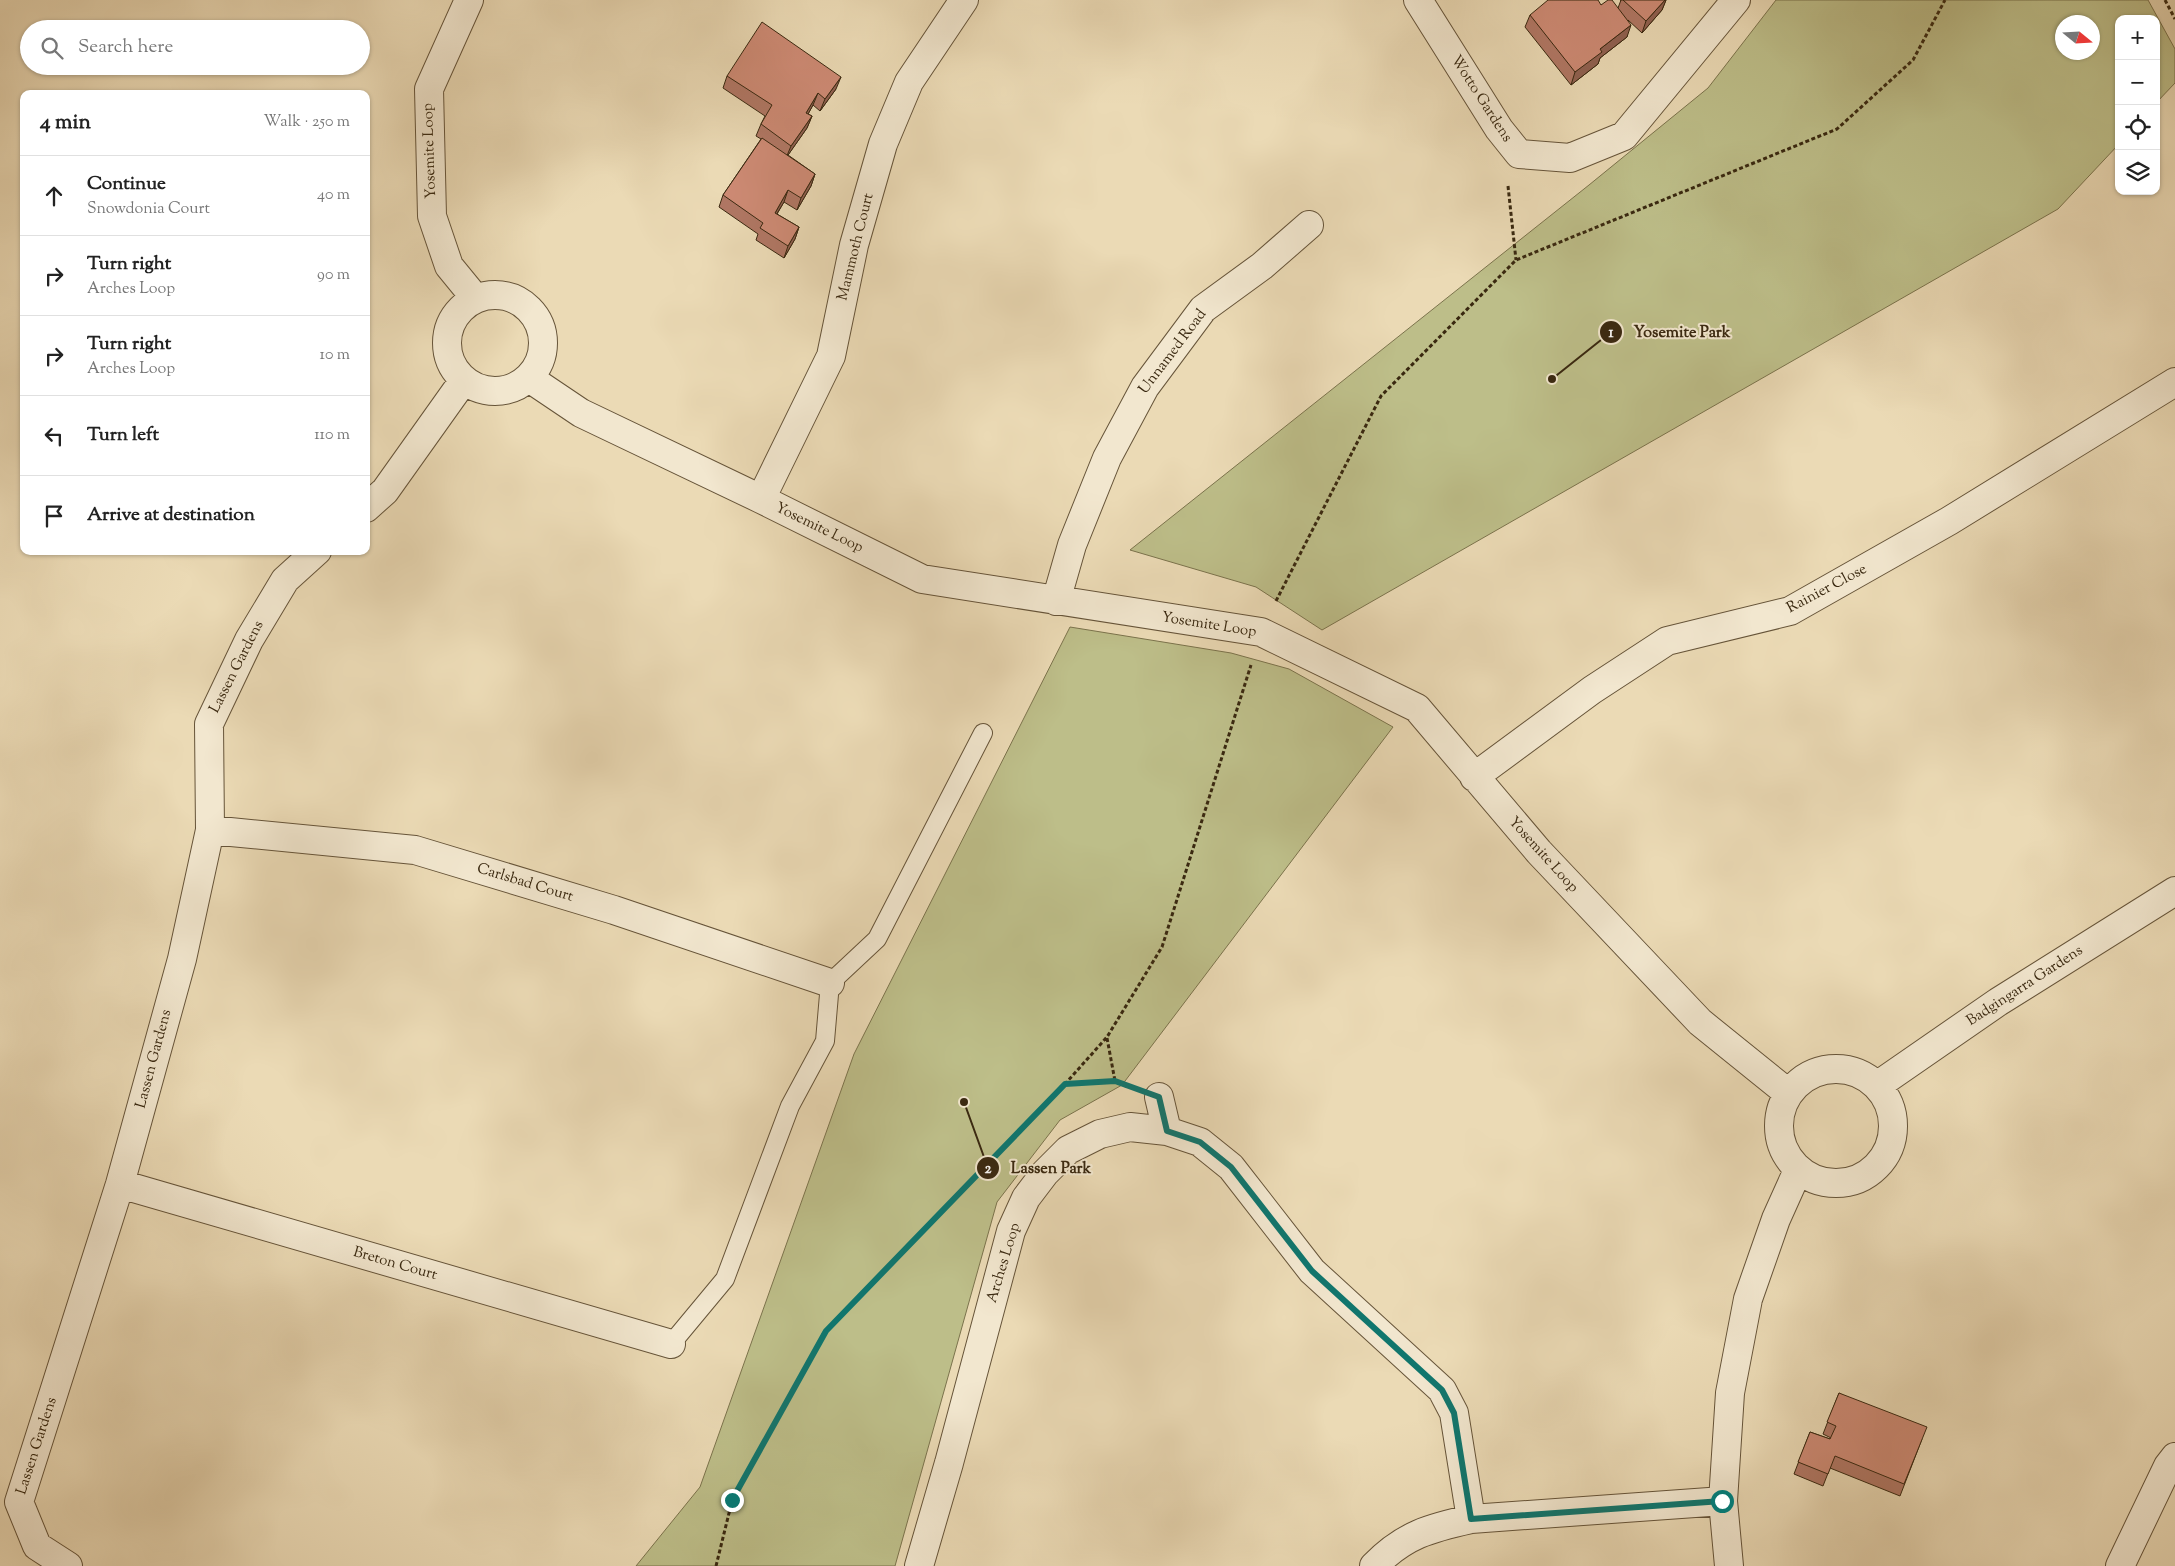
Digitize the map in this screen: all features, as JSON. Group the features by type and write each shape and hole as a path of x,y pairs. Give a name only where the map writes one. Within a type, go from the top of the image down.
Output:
{"street":[{"name":"Yosemite Loop","path":"469,0 428,88 432,216 449,266 476,299"},
{"name":"Mammoth Court","path":"761,499 831,356 854,245 883,144 909,82 964,0"},
{"name":"Wotto Gardens","path":"1418,0 1499,129 1519,154 1570,158 1624,136 1728,10"},
{"name":"Unnamed Road","path":"1056,601 1072,545 1107,458 1145,387 1203,309 1262,266 1308,225"},
{"path":"490,295 505,296 519,301 531,310 539,322 543,337 542,352 538,366 529,378 517,386 504,391 490,392 476,388 464,380 454,368 448,353 447,336 452,321 462,308 476,299 490,295"},
{"name":"Yosemite Loop","path":"529,378 581,413 922,579 1261,632 1417,708 1539,852 1700,1022 1788,1093"},
{"path":"370,505 386,491 464,380"},
{"name":"Rainier Close","path":"1474,777 1592,690 1667,641 1790,611 1949,521 2175,382"},
{"name":"Lassen Gardens","path":"68,1566 37,1546 19,1502 120,1184 182,958 210,830 209,724 249,640 285,580 313,555"},
{"name":"Carlsbad Court","path":"210,830 415,850 614,910 830,983"},
{"name":"Badgingarra Gardens","path":"1878,1085 1998,1002 2175,891"},
{"path":"1841,1068 1861,1073 1878,1085 1888,1101 1894,1120 1892,1140 1885,1158 1871,1172 1854,1181 1834,1184 1815,1180 1798,1170 1786,1154 1779,1134 1780,1113 1788,1093 1803,1079 1821,1070 1841,1068"},
{"path":"1159,1097 1167,1131"},
{"name":"Arches Loop","path":"919,1566 949,1463 1011,1231 1026,1198 1045,1173 1068,1150 1100,1134 1130,1127 1167,1131 1200,1142 1231,1167 1312,1271 1442,1390 1454,1413 1471,1519"},
{"path":"1729,1566 1722,1501 1730,1393 1748,1300 1776,1219 1798,1170"},
{"name":"Breton Court","path":"120,1184 671,1344"},
{"path":"2120,1566 2168,1466 2175,1457"},
{"path":"1374,1566 1402,1541 1433,1527 1471,1519 1722,1501"}],"lane":[{"path":"671,1344 725,1279 790,1106 825,1041 830,983 877,939 983,733"}],"path":[{"path":"716,1566 732,1500 826,1331 1065,1084 1107,1037 1162,947 1261,632 1381,396 1516,260 1837,129 1914,60 1945,0"},
{"path":"2165,0 2175,19"},
{"path":"1499,129 1512,207 1516,260"},
{"path":"1107,1037 1115,1081"},
{"path":"1065,1084 1115,1081 1159,1097"}],"green space":[{"path":"1776,0 2148,0 2156,15 2115,15 2115,148 2058,209 1322,630 1256,587 1130,550 1708,88"},
{"path":"2160,22 2175,49 2175,83 2160,99"},
{"path":"1070,627 1231,653 1289,669 1393,727 1122,1085 1060,1120 997,1202 895,1566 636,1566 700,1487 854,1054"}],"building":[{"path":"1548,0 1598,0 1601,5 1608,0 1612,0 1631,25 1600,49 1602,52 1575,72 1530,15"},
{"path":"1623,0 1665,0 1646,21"},
{"path":"762,22 841,77 825,99 818,93 806,113 812,116 791,146 761,124 772,105 727,76"},
{"path":"762,138 815,174 801,198 788,190 775,213 799,227 788,246 760,228 763,223 723,195"},
{"path":"1839,1393 1927,1427 1904,1484 1835,1456 1828,1474 1798,1462 1810,1432 1830,1439 1836,1426 1827,1422"}],"place":[{"name":"Yosemite Park","path":"1552,379"},
{"name":"Lassen Park","path":"964,1102"}],"route":[{"path":"732,1500 826,1331 1065,1084 1115,1081 1159,1097 1167,1131 1200,1142 1231,1167 1312,1271 1423,1370 1442,1390 1454,1413 1471,1519 1722,1501"}]}
